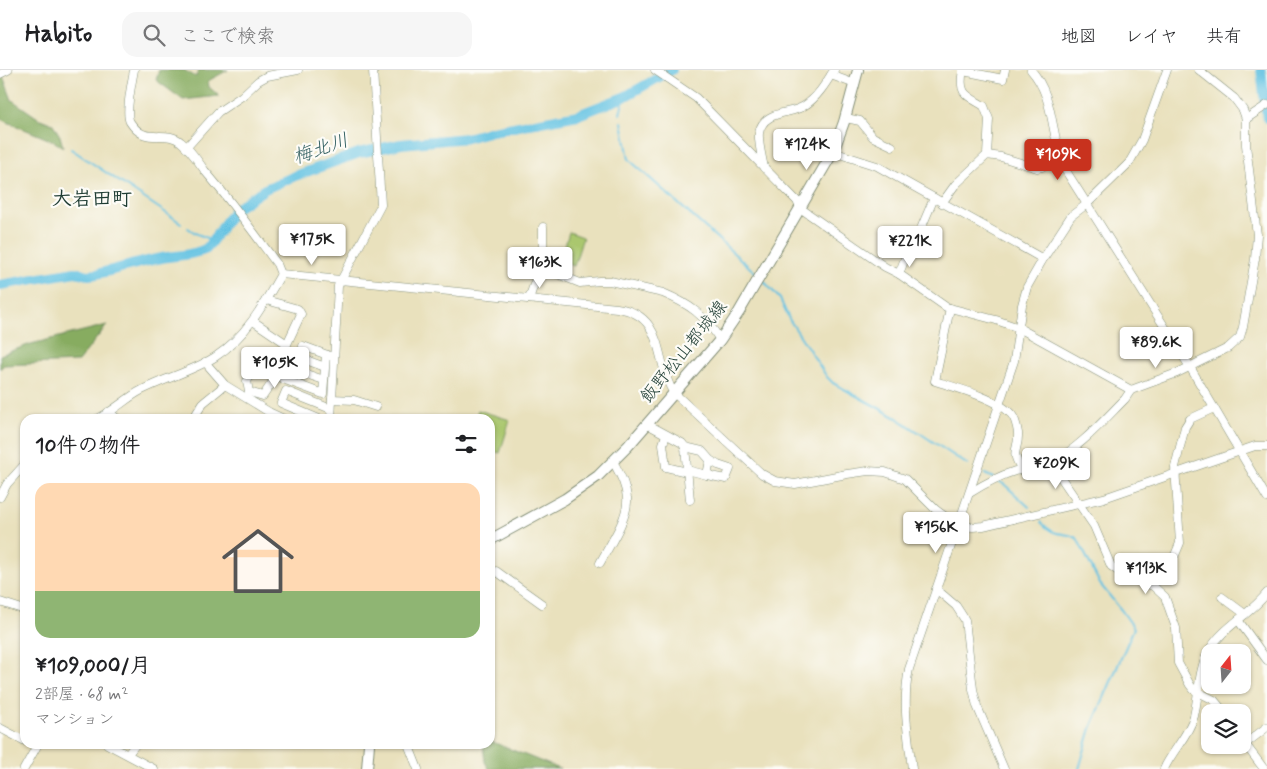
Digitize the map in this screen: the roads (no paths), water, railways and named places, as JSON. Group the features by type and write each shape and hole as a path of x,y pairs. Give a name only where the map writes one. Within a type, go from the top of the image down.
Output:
{"main road":[{"name":"飯野松山都城線","path":"495,537 565,499 598,476 647,424 720,340 833,152 846,118 858,70"},
{"path":"367,769 369,749"}],"street":[{"path":"0,74 8,70"},
{"path":"105,414 140,391 216,357 253,322 281,274 278,264 226,195 186,148 174,138 167,135 149,136 131,124 127,112 134,70"},
{"path":"186,148 218,112 242,96 258,81 266,76 298,70"},
{"path":"331,414 338,286 381,205 373,70"},
{"path":"656,70 696,98 797,201 800,208 885,267 946,307 996,320 1018,328 1131,390"},
{"path":"942,203 955,185 987,155 990,119 984,106 972,100 961,87 963,71 1003,80 1005,70"},
{"path":"1031,70 1045,90 1056,145 1066,172 1190,367 1238,451 1263,486 1267,498"},
{"path":"912,769 906,725 905,691 909,669 1014,361 1022,305 1027,287 1071,216 1087,204 1120,172 1134,154 1142,140 1167,70"},
{"path":"970,493 1000,476 1051,463 1081,443 1126,399 1131,390 1177,374 1235,344 1240,337 1255,259 1257,235 1246,145 1248,117 1234,98 1199,70"},
{"path":"764,168 759,132 762,125 773,115 794,111 805,106 820,92 832,72 855,84"},
{"path":"1248,117 1267,105"},
{"path":"846,118 860,121 873,137 892,146"},
{"path":"987,155 1001,157 1038,168 1042,167 1056,145"},
{"path":"833,152 876,166 1043,259"},
{"path":"898,274 934,198"},
{"path":"529,299 540,267 543,251 543,227"},
{"path":"540,267 580,283 610,282 663,293 702,315 720,340"},
{"path":"281,274 624,309 646,321 656,338 666,381 673,392 762,474 775,481 795,484 854,473 885,472 905,479 936,510 958,526 983,526 1104,498 1238,451 1255,446 1267,446"},
{"path":"266,300 298,309 301,314 287,344 272,367"},
{"path":"950,308 935,381 964,389 999,405 1012,414 1016,422 1018,435 1014,452 1015,458 1022,470"},
{"path":"253,322 287,344"},
{"path":"302,346 334,358"},
{"path":"282,379 323,394 326,354"},
{"path":"298,357 325,367"},
{"path":"261,361 272,367 276,377 263,396 249,392 247,381 261,361"},
{"path":"205,362 225,385 273,414"},
{"path":"291,368 324,380"},
{"path":"196,414 202,403 225,385"},
{"path":"308,414 281,402 286,391 331,409"},
{"path":"332,399 345,398 376,407"},
{"path":"1153,586 1158,576 1175,555 1180,543 1175,467 1185,427 1190,419 1214,408"},
{"path":"647,424 682,443 686,448 690,500"},
{"path":"666,435 662,444 666,467 726,479 730,469 718,466 702,451 686,448"},
{"path":"707,475 710,460"},
{"path":"600,563 623,519 626,508 627,499 623,481 613,461"},
{"path":"1051,463 1094,526 1111,566 1118,571 1153,586 1165,597 1176,628 1178,663 1190,685 1197,692 1214,700 1217,704"},
{"path":"0,497 7,484 20,470"},
{"path":"495,572 542,604"},
{"path":"936,589 956,606 965,620 973,689 977,706 1004,769"},
{"path":"1164,769 1194,717 1197,692 1209,650 1220,637 1267,593"},
{"path":"1222,597 1245,614"},
{"path":"0,602 20,608"},
{"path":"1238,620 1267,660"},
{"path":"1251,737 1267,727"},
{"path":"0,728 20,738"},
{"path":"24,769 32,749"},
{"path":"118,749 154,769"},
{"path":"128,754 132,749"},
{"path":"410,749 418,769"},
{"path":"1251,751 1264,769"}],"waterway":[{"name":"梅北川","path":"0,285 75,272 88,275 97,274 168,257 196,253 207,248 235,209 265,189 295,176 359,153 401,144 467,138 492,131 578,115 624,97 672,70"},
{"path":"1261,70 1267,118"},
{"path":"620,114 624,97"},
{"path":"622,122 629,159 757,274"},
{"path":"71,149 181,223"},
{"path":"188,228 197,234 213,240"},
{"path":"762,279 780,299 789,319 827,377 833,383 897,418 968,465"},
{"path":"985,474 993,478"},
{"path":"997,480 1029,507"},
{"path":"1041,522 1051,531 1077,538 1100,584 1134,628 1091,728 1079,769"}],"district":[{"name":"大岩田町","path":"92,199"}]}
